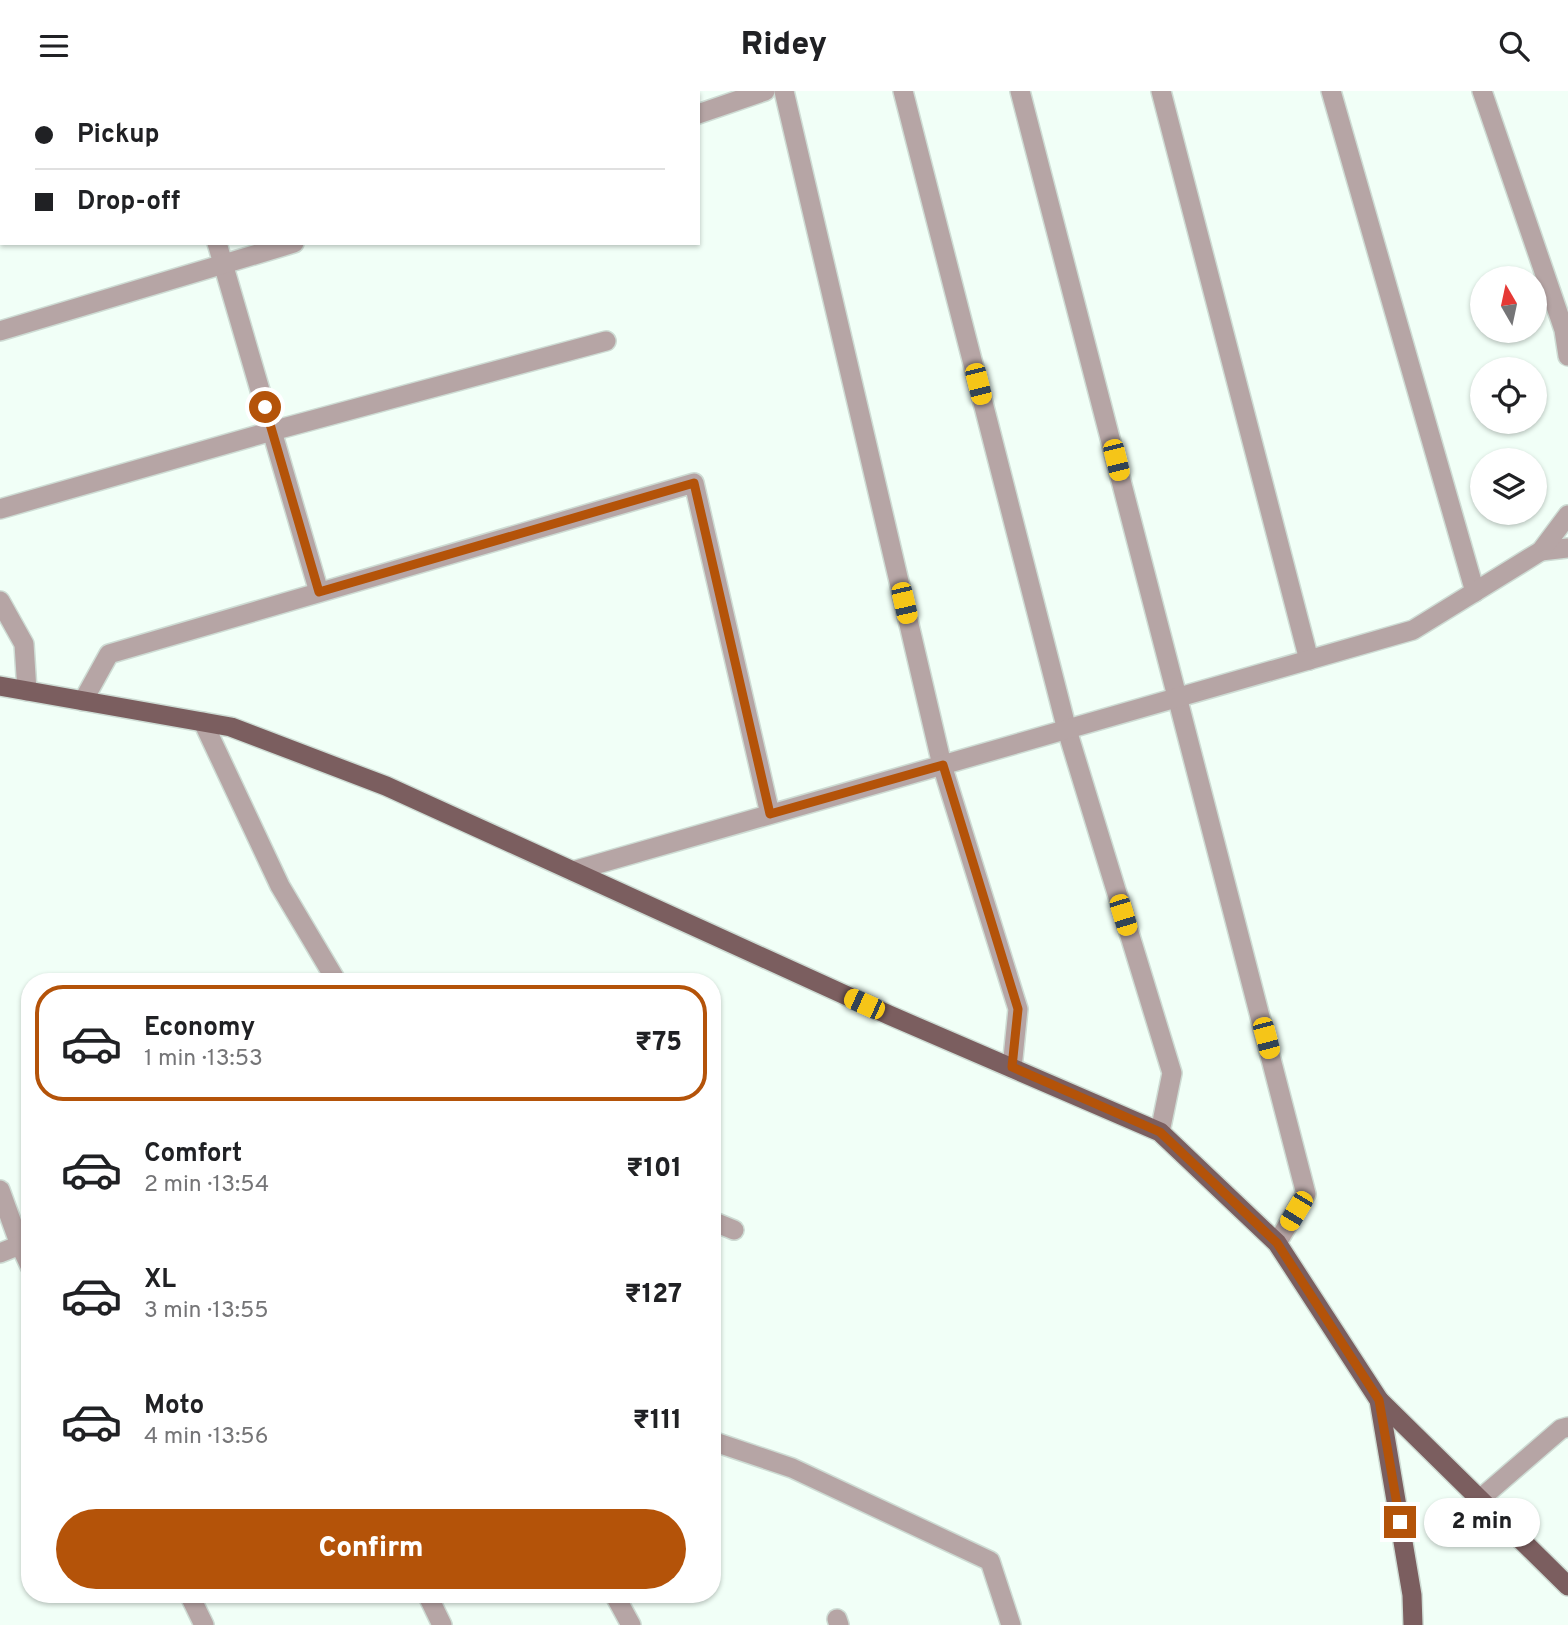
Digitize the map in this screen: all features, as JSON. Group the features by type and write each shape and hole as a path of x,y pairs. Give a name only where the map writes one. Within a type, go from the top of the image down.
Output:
{"main road":[{"path":"0,686 232,727 386,786 889,1015 1160,1132 1277,1243 1379,1400 1568,1586"},
{"path":"1379,1400 1412,1595 1413,1625"}],"street":[{"path":"700,113 765,91"},
{"path":"784,91 943,765 1018,1009 1012,1067"},
{"path":"903,91 1067,730 1172,1073 1160,1132"},
{"path":"1020,91 1306,1195 1277,1243"},
{"path":"1161,91 1309,660"},
{"path":"1331,91 1475,593"},
{"path":"1482,91 1564,330 1568,356"},
{"path":"218,245 319,592"},
{"path":"0,331 288,245"},
{"path":"0,509 272,431 606,341"},
{"path":"83,701 109,654 694,483 770,814"},
{"path":"573,871 1413,630 1541,551 1568,515"},
{"path":"1541,551 1568,548"},
{"path":"0,601 24,644 27,691"},
{"path":"203,722 280,885 332,973"},
{"path":"0,1190 20,1245 0,1252"},
{"path":"721,1225 734,1230"},
{"path":"1480,1499 1560,1429 1568,1427"},
{"path":"721,1444 792,1468 990,1561 1011,1625"},
{"path":"193,1603 204,1625"},
{"path":"431,1603 442,1625"},
{"path":"619,1603 631,1625"}],"route":[{"path":"265,407 319,592 694,483 770,814 943,765 1018,1009 1012,1067 1160,1132 1277,1243 1379,1400 1400,1522"}]}
